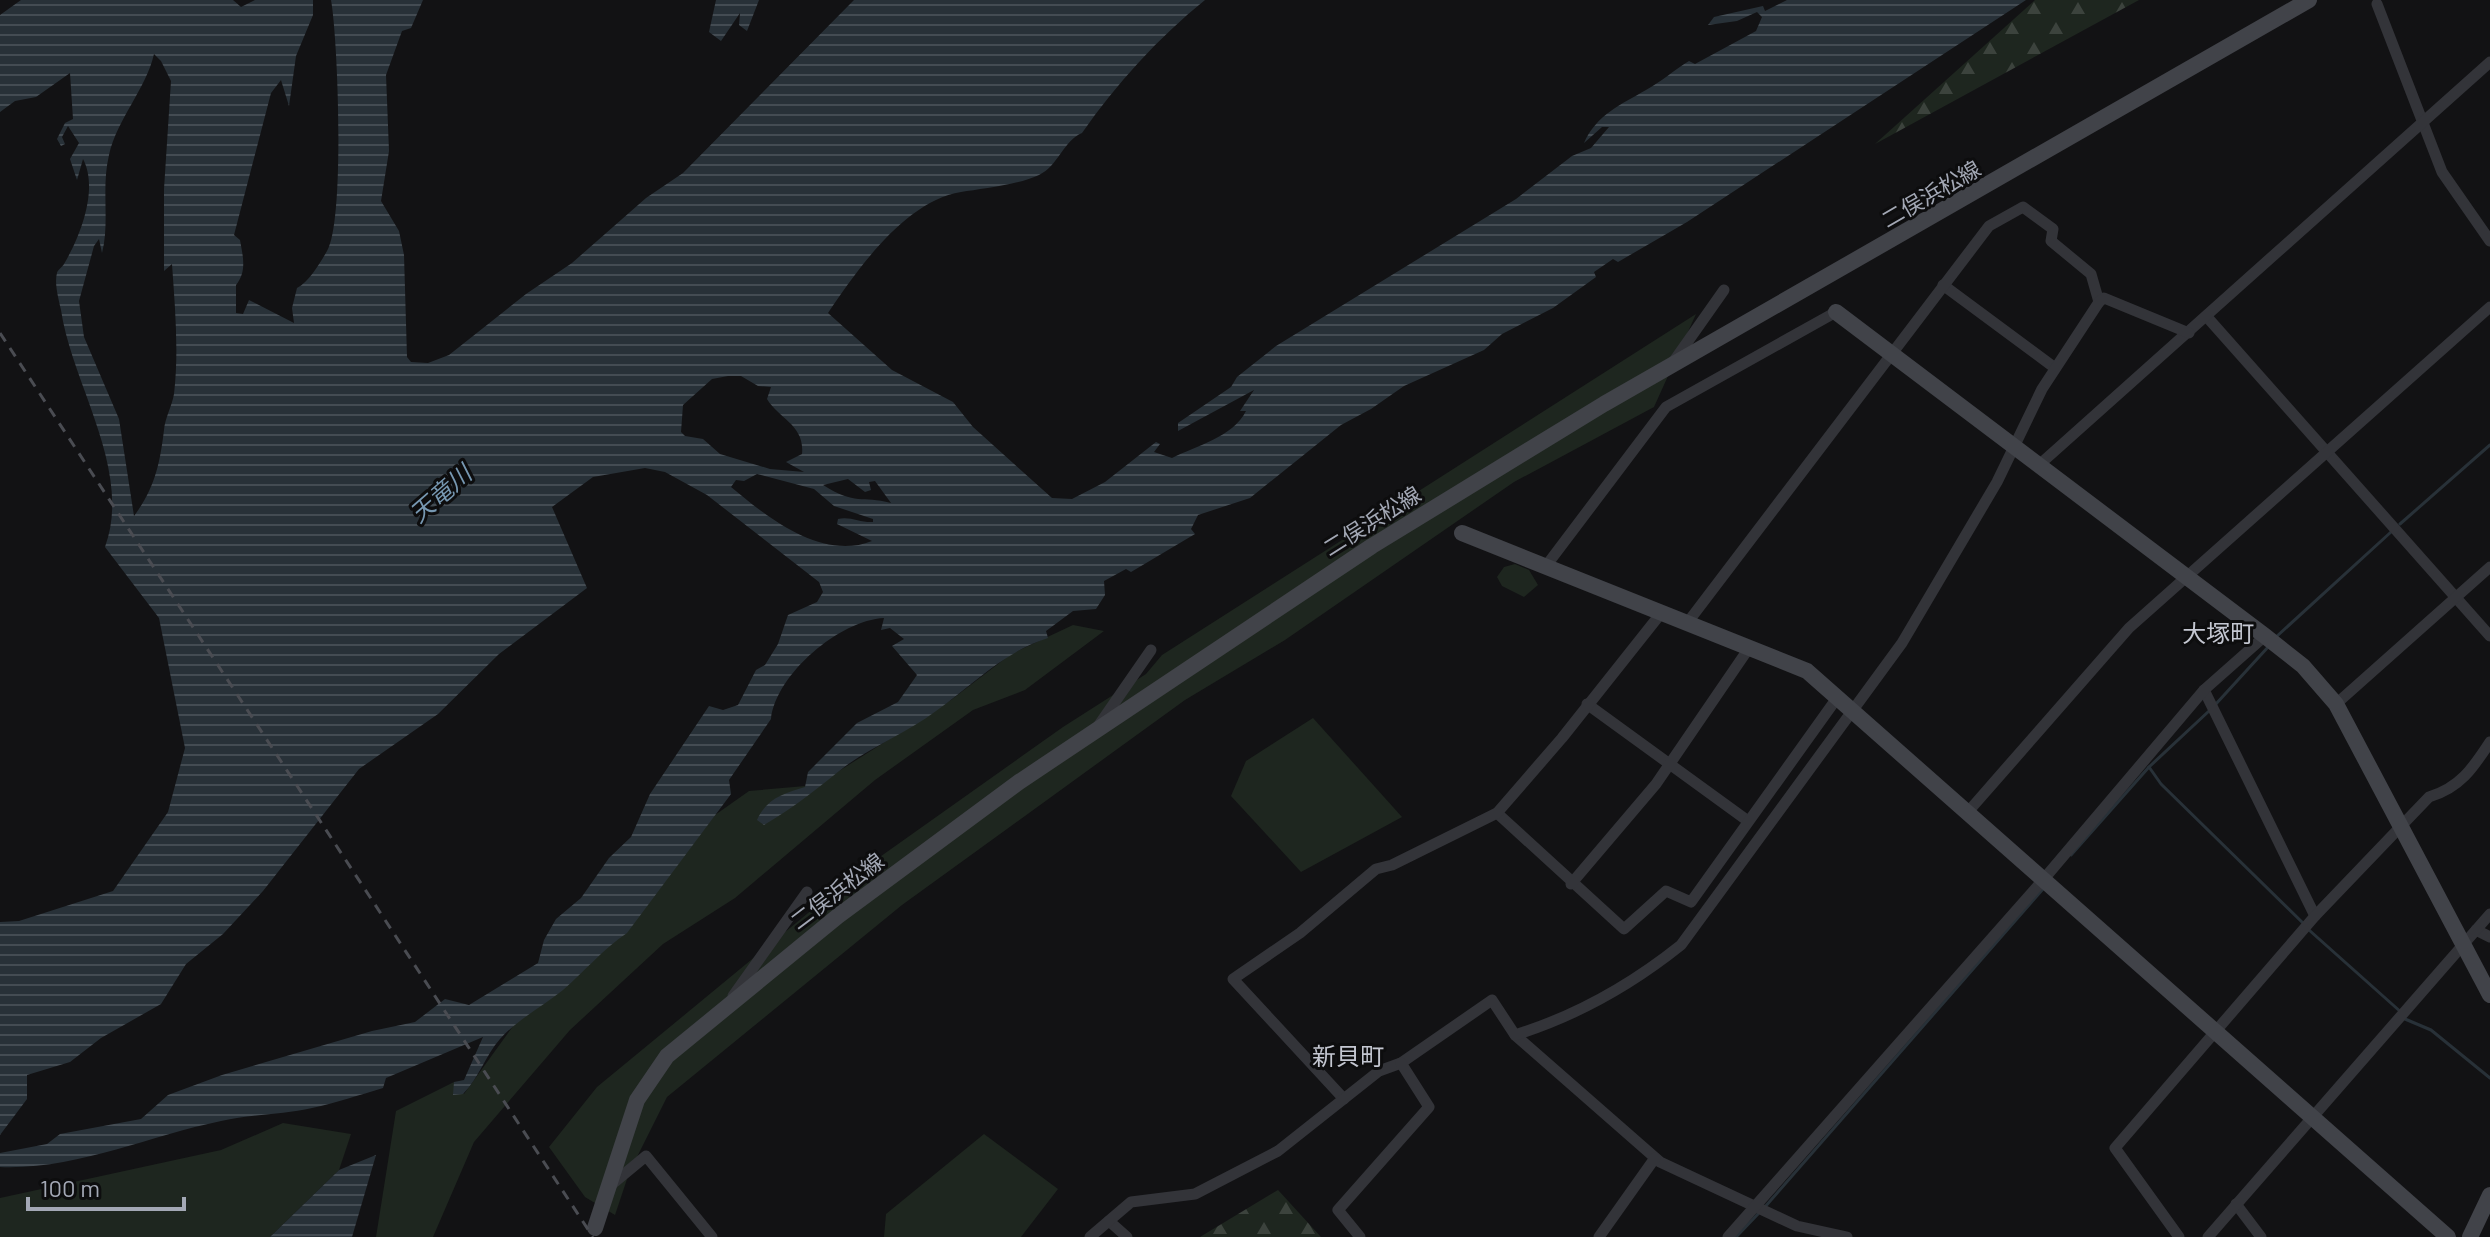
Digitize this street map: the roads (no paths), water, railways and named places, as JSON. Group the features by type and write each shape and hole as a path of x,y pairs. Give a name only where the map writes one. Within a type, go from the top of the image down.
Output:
{"street":[{"name":"二俣浜松線","path":"595,1228 637,1100 652,1073 667,1056 728,1004 911,862 1094,732 1372,546 1604,404 1664,373 2309,0"},
{"path":"2377,4 2442,172 2490,241"},
{"path":"2039,465 2490,62"},
{"path":"1688,622 1989,226 2023,207 2053,229 2051,241 2091,274 2099,302"},
{"path":"1943,285 2055,368"},
{"path":"1664,373 1724,290"},
{"path":"1515,1035 1566,1019 1655,966 1681,945 1902,643 1997,482 2012,446 2055,368 2099,302 2104,298 2189,333"},
{"path":"1967,813 2129,628 2490,307"},
{"path":"1546,566 1666,407 1836,312 2303,666 2336,704 2490,995"},
{"path":"2207,317 2490,636"},
{"path":"1462,533 1807,671 2448,1237"},
{"path":"2336,704 2490,567"},
{"path":"1344,1099 1233,979 1300,933 1376,869 1392,865 1497,813 1662,612"},
{"path":"1728,1237 2043,880 2204,690 2265,636"},
{"path":"1571,884 1671,763 1749,648"},
{"path":"1094,732 1151,650"},
{"path":"2204,690 2310,923"},
{"path":"1497,813 1571,884 1624,929 1666,891 1691,902 1837,698"},
{"path":"1587,704 1748,821"},
{"path":"2179,1237 2115,1148 2310,923 2429,797 2447,792 2464,779 2490,742"},
{"path":"728,1004 807,892"},
{"path":"2208,1237 2490,914"},
{"path":"2476,930 2490,937"},
{"path":"1090,1237 1131,1202 1195,1194 1278,1151 1379,1071 1401,1063 1492,1000 1515,1035 1655,1158 1797,1226 1847,1237"},
{"path":"1360,1237 1338,1210 1429,1107 1401,1063"},
{"path":"611,1185 646,1156 712,1237"},
{"path":"1599,1237 1655,1158"},
{"path":"2470,1237 2490,1195"},
{"path":"2236,1204 2261,1237"},
{"path":"1109,1221 1127,1237"}],"water":[{"name":"天竜川","path":"21,0 233,0 241,7 255,0 313,0 313,15 296,56 289,106 281,80 271,93 234,235 240,240 243,264 236,285 236,313 243,314 249,300 294,323 292,308 297,288 318,266 333,233 338,169 338,89 331,0 423,0 411,28 402,31 386,75 389,151 381,201 399,231 404,255 407,357 411,362 428,363 449,355 526,294 572,263 646,198 683,173 854,0 1205,0 1139,62 1082,133 1070,141 1046,171 1022,181 940,198 921,209 884,240 828,313 892,370 953,402 973,427 1052,498 1072,499 1105,482 1156,442 1160,444 1154,452 1172,458 1232,428 1246,411 1240,411 1254,390 1178,431 1178,423 1231,387 1237,377 1276,346 1516,199 1572,156 1591,148 1609,127 1602,127 1584,143 1589,133 1610,111 1689,61 1695,64 1756,31 1762,17 1757,12 1737,21 1708,25 1714,17 1763,6 1765,11 1787,0 2026,0 1687,222 1618,262 1613,259 1594,272 1596,277 1553,308 1502,334 1484,350 1404,386 1341,425 1250,498 1198,515 1191,529 1195,534 1131,572 1126,569 1104,581 1105,595 1096,609 1073,611 1046,631 1048,638 1003,660 925,719 847,765 764,825 757,820 765,807 783,795 805,787 808,772 857,723 898,702 917,675 892,646 904,639 890,628 881,630 884,618 848,628 830,639 797,668 785,685 775,702 771,719 729,780 731,794 627,933 563,990 507,1032 463,1094 453,1095 454,1082 464,1080 483,1037 386,1078 383,1088 330,1104 221,1121 84,1158 0,1167 0,1153 47,1144 60,1134 141,1119 168,1095 222,1075 372,1031 415,1022 445,999 469,1005 538,963 544,940 556,919 581,898 609,858 631,837 650,794 709,706 723,710 738,705 756,670 765,665 778,644 788,615 817,602 823,592 819,582 707,495 665,472 645,468 593,477 552,507 587,588 499,654 438,714 359,769 263,891 223,934 186,964 161,1004 101,1038 70,1062 27,1075 27,1099 0,1135 0,922 19,921 113,891 168,812 185,748 159,618 105,547 112,518 106,458 67,339 57,292 57,272 76,240 86,213 89,184 83,159 77,180 70,159 79,143 68,126 62,137 65,144 61,146 57,139 65,123 73,119 70,73 36,97 15,101 0,112 0,15","holes":["154,54 171,81 164,189 164,271 172,264 176,362 174,394 158,464 152,485 134,516 119,419 84,337 79,301 94,246 99,239 102,253 109,155 118,129","741,376 758,386 771,387 767,399 795,429 802,444 802,454 786,462 804,472 770,469 720,454 703,439 685,436 681,432 683,405 712,379","757,474 814,489 834,506 873,519 869,522 842,518 838,519 837,524 872,541 853,546 834,545 797,533 731,487 736,480 744,481","848,479 865,492 871,490 869,482 875,481 891,503 843,496 823,485"]},
{"path":"716,0 759,0 747,31 739,25 740,13 721,41 709,32"},
{"path":"376,1155 352,1237 270,1237 339,1170"}],"waterway":[{"path":"2400,524 2490,445"},
{"path":"2276,637 2391,532"},
{"path":"2215,705 2269,646"},
{"path":"2071,855 2149,767 2209,711"},
{"path":"2149,767 2161,784 2304,924"},
{"path":"1764,1208 2043,889"},
{"path":"2309,930 2402,1013"},
{"path":"2405,1019 2431,1030 2490,1078"},
{"path":"1736,1237 1758,1214"}],"railway":[{"path":"0,333 593,1237"}],"district":[{"name":"大塚町","path":"2218,634"},
{"name":"新貝町","path":"1348,1057"}]}
